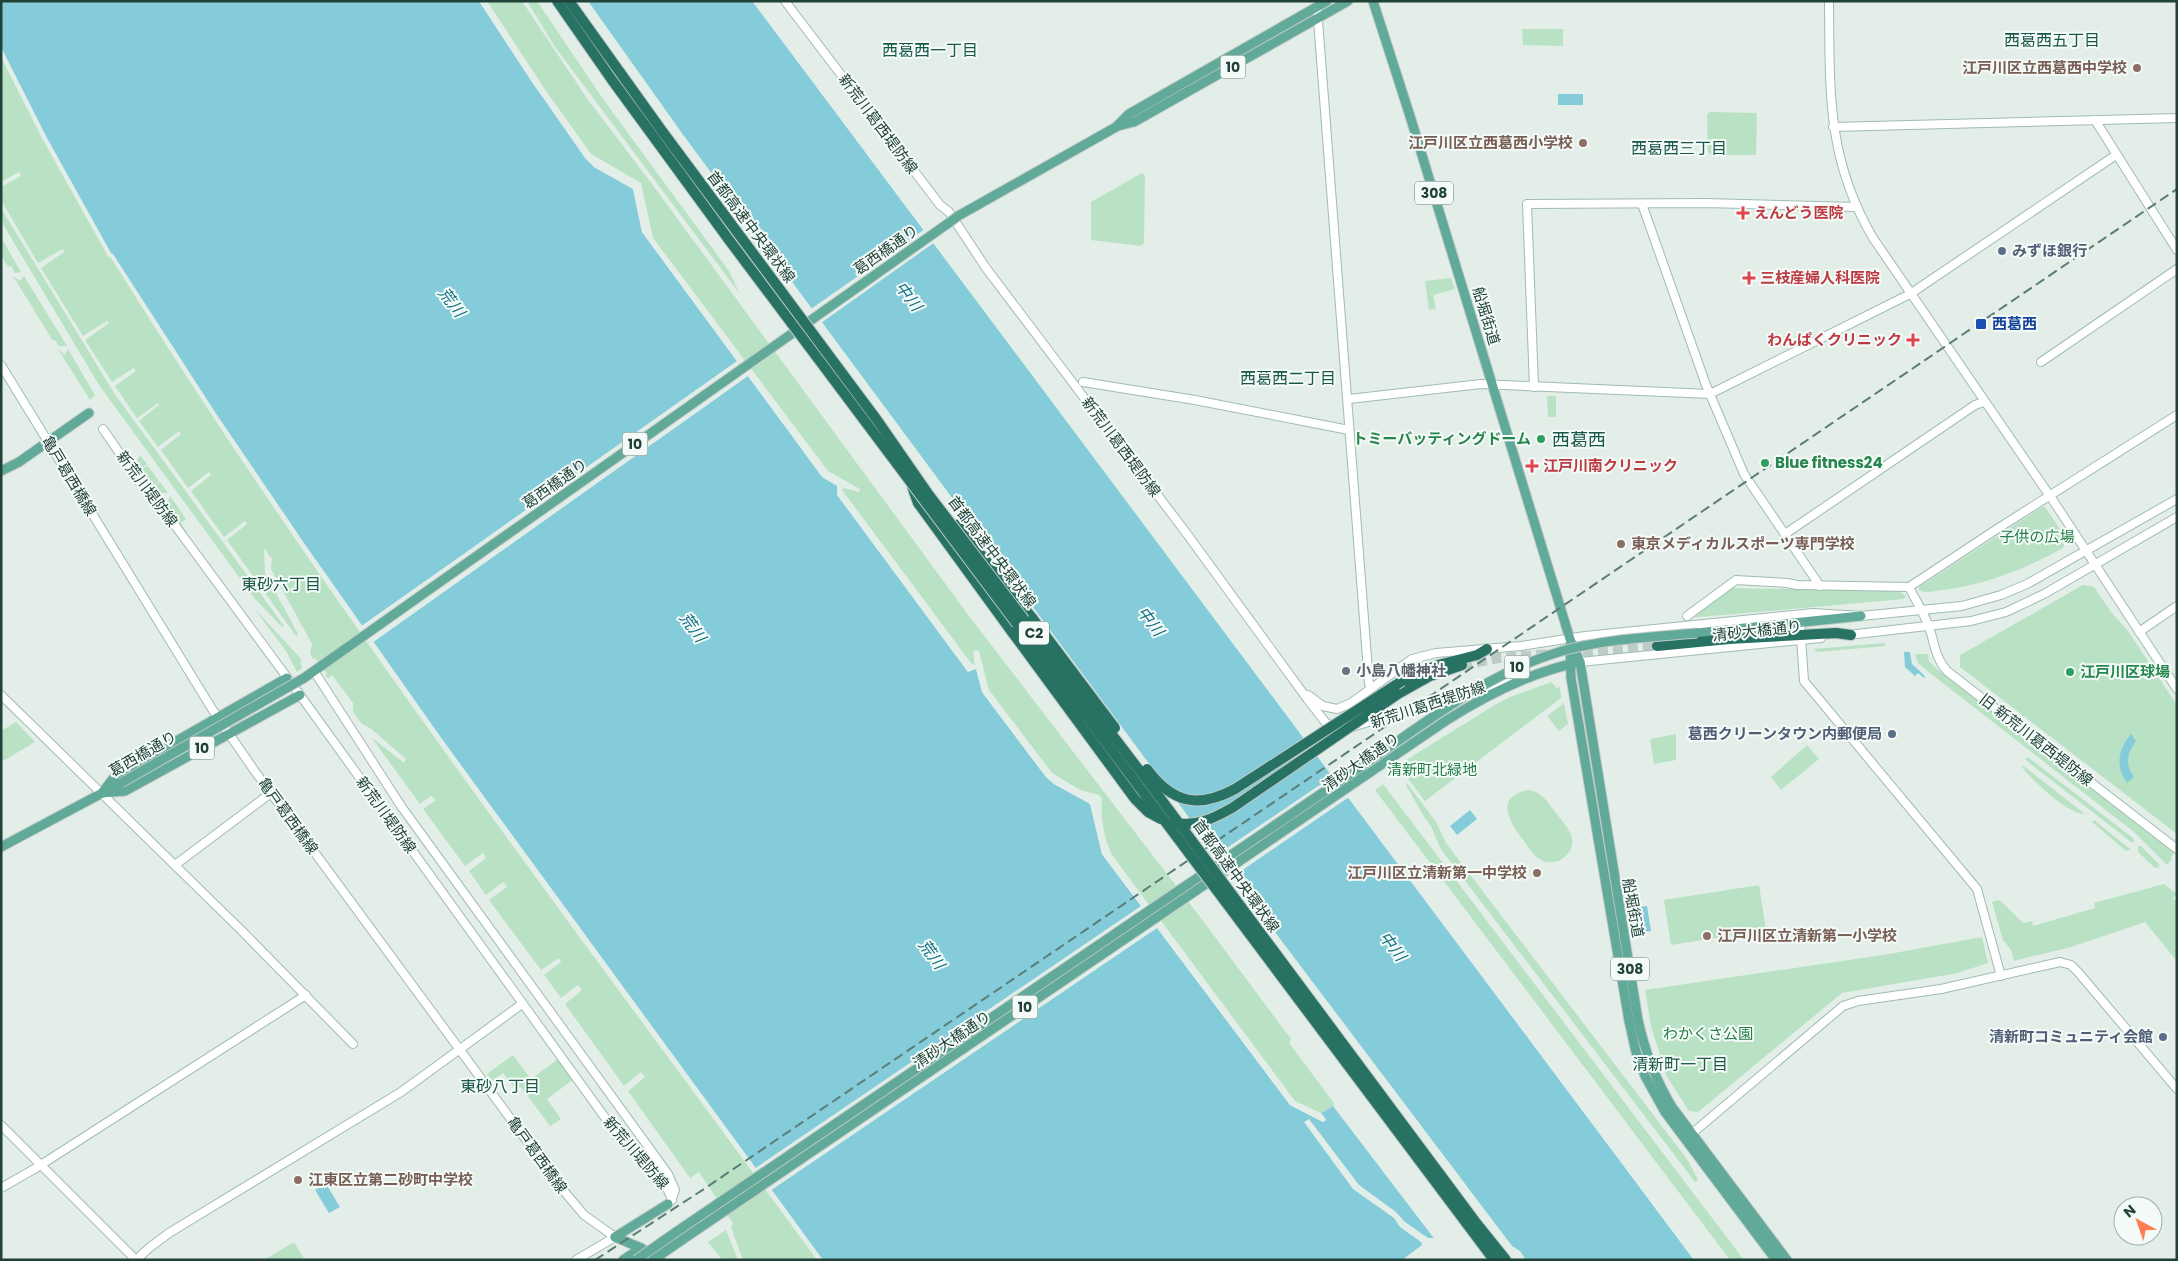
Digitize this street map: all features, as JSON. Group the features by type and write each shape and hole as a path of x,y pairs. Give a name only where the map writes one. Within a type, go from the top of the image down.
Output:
{"highway":[{"name":"首都高速中央環状線","path":"557,1 633,108 912,485 1494,1260"},
{"name":"首都高速中央環状線","path":"569,1 657,124 877,420 929,495 1149,783 1477,1224 1506,1260"},
{"path":"912,485 918,503 1135,799 1148,812 1163,820 1190,824 1209,820 1302,761 1398,694 1430,676 1462,665"},
{"path":"929,495 946,510 1033,619 1152,776 1164,788 1178,797 1198,802 1224,795 1402,681 1438,665 1477,655 1488,648"},
{"path":"1657,646 1729,639 1800,638 1836,633 1851,635"}],"main road":[{"name":"葛西橋通り","path":"1116,127 1129,114 1327,1"},
{"name":"葛西橋通り","path":"1,847 121,783 304,678 950,222 1116,127 1134,122 1348,1"},
{"name":"船堀街道","path":"1373,1 1570,639 1580,662 1638,1020 1645,1049 1662,1090 1689,1136 1776,1260"},
{"path":"1,471 19,462 89,413"},
{"name":"10","path":"1800,623 1861,616"},
{"name":"清砂大橋通り","path":"636,1260 1481,686 1522,665 1571,649 1611,641 1800,623"},
{"name":"船堀街道","path":"1570,639 1569,664 1635,1044 1654,1093 1665,1112 1689,1136 1787,1260"},
{"name":"清砂大橋通り","path":"653,1260 1469,706 1498,690 1532,676 1580,662"},
{"name":"10","path":"102,793 115,776 287,678"},
{"name":"10","path":"102,793 126,791 300,695"},
{"path":"615,1237 670,1202"},
{"path":"615,1237 641,1248 662,1260"},
{"path":"623,1260 641,1248"}],"street":[{"name":"新荒川葛西堤防線","path":"785,1 940,205 949,212 970,246 1323,719 1334,728 1345,729 1362,726 1517,676 1532,676"},
{"path":"1829,1 1830,92 1833,127 1841,164 1857,207 1873,238 1910,294 2049,496 2177,689"},
{"path":"1317,7 1364,628 1371,688"},
{"path":"1833,127 2177,118"},
{"path":"2095,120 2177,250"},
{"path":"1348,399 1481,384 1710,394 1910,294 2116,155"},
{"path":"1534,387 1527,204 1857,207"},
{"path":"1642,204 1710,394 1744,474 1820,586"},
{"path":"2042,362 2177,269"},
{"name":"亀戸葛西橋線","path":"1,365 217,717 572,1202 584,1215 615,1237"},
{"path":"1084,382 1195,400 1349,430"},
{"path":"1785,534 1975,405 1984,402"},
{"path":"1687,616 1736,580 1820,586 1909,588 2177,415"},
{"name":"新荒川堤防線","path":"103,429 141,484 146,486 300,695 619,1137 665,1183 670,1202"},
{"name":"清砂大橋通り","path":"1333,710 1351,703 1404,664 1426,654 1521,646 1812,613 1861,616 1962,606 2001,596 2027,584 2177,499"},
{"path":"1851,635 1970,621 2006,612 2044,594 2177,517"},
{"name":"旧 新荒川葛西堤防線","path":"1909,588 1929,627 1940,663 1947,671 2177,849"},
{"path":"2139,632 2177,606"},
{"path":"1800,623 1803,677 1806,683 1977,889 2001,976"},
{"name":"清砂大橋通り","path":"1580,662 1800,638"},
{"name":"新荒川堤防線","path":"317,669 401,806 668,1174 675,1190 670,1202"},
{"path":"1300,687 1313,700 1333,710 1331,719 1334,728"},
{"path":"1,695 175,864 306,994 353,1044"},
{"path":"175,864 271,793"},
{"path":"1689,1136 1843,1006 1858,1001 1941,990 2054,963 2071,965 2177,1089"},
{"path":"1,1188 42,1164 306,994"},
{"path":"1,1125 136,1260 169,1233 371,1111 460,1050 522,1004"},
{"path":"576,1260 615,1237"}],"green space":[{"path":"487,1 522,1 586,97 969,616 1291,1039 1289,1043 1334,1103 1333,1106 1321,1113 1295,1101 1112,855 1103,827 1102,799 1099,795 1080,790 1052,773 989,690 979,651 973,652 975,665 971,663 842,490 843,488 859,492 860,489 828,471 653,238 641,183 591,154 546,91"},
{"path":"527,1 537,1 603,99 729,271 740,294 555,47"},
{"path":"1522,29 1563,29 1563,46 1523,45"},
{"path":"1,57 43,140 109,258 111,258 193,387 279,515 455,765 817,1260 743,1260 731,1227 733,1223 699,1172 690,1178 628,1091 645,1077 641,1072 624,1086 565,1004 582,990 578,985 561,998 544,975 561,962 559,958 541,970 489,900 507,887 503,882 486,895 469,871 486,858 483,853 465,866 423,809 436,800 431,796 420,804 371,737 404,763 406,759 370,728 362,724 353,712 353,703 332,675 328,678 325,676 327,674 310,654 312,644 271,569 272,559 264,548 265,573 298,634 296,636 227,540 247,524 245,521 224,537 191,491 211,475 209,472 188,488 161,450 181,434 179,431 158,447 139,421 159,405 158,403 137,418 115,386 136,371 134,368 112,382 85,340 109,323 107,321 83,336 41,268 64,252 63,249 38,263 1,200 1,187 21,176 19,172 1,182"},
{"path":"1710,112 1757,113 1756,155 1711,155 1708,152 1707,115"},
{"path":"1142,173 1145,176 1144,243 1141,246 1091,240 1091,202"},
{"path":"1,208 114,393 284,626 282,627 255,599 99,385 1,221"},
{"path":"1,237 21,272 15,273 11,266 8,267 1,255"},
{"path":"13,276 20,281 24,276 67,346 59,346 55,340 53,341"},
{"path":"1451,278 1455,289 1433,295 1436,309 1429,310 1425,281"},
{"path":"58,349 65,355 68,349 95,395 90,400"},
{"path":"1547,396 1556,396 1556,417 1548,417"},
{"path":"130,454 137,461 140,455 147,464 142,468 148,466 159,481 155,485 160,482 168,493 161,493 156,486 154,487"},
{"path":"160,496 168,502 170,496 186,519 181,523 191,540"},
{"name":"子供の広場","path":"2042,507 2045,507 2066,538 2063,548 2034,563 1990,580 1958,588 1924,592 1919,590 1919,587"},
{"path":"2083,585 2094,587 2111,612 2128,631 2177,705 2177,834 1960,667 1960,655"},
{"path":"1730,588 1898,591 1906,596 1904,599 1689,618"},
{"path":"253,607 302,660 300,662 302,668 297,672 286,651"},
{"path":"1885,643 1885,646 1818,652 1813,649"},
{"path":"1928,654 1929,661 1938,670 2174,853 2172,859 2167,865 2134,832 1926,670 1918,663 1915,655"},
{"name":"清新町北緑地","path":"1551,682 1557,688 1560,687 1561,698 1425,801 1408,779 1400,764 1493,706 1510,697"},
{"path":"1564,703 1568,724 1559,731 1547,716"},
{"path":"16,722 35,742 3,761 1,760 1,731"},
{"path":"1676,734 1676,760 1654,764 1650,739"},
{"path":"1807,745 1819,759 1781,790 1771,777"},
{"path":"2028,757 2133,838 2134,842 2131,842 2028,762 2025,759"},
{"path":"2021,766 2025,767 2085,814 2078,813 2060,803 2033,780"},
{"path":"1407,783 1436,822 1446,843 1687,1159 1698,1180 1695,1182 1440,848 1431,826 1406,785"},
{"path":"1383,784 1744,1260 1730,1260 1375,790"},
{"path":"1528,790 1544,798 1572,837 1571,849 1559,861 1547,862 1537,857 1510,819 1508,804 1511,798 1517,793"},
{"path":"2094,820 2130,850 2126,851 2092,822"},
{"path":"2138,846 2141,846 2159,864 2159,867 2155,868 2138,852"},
{"path":"2164,884 2177,894 2173,898 2177,903 2176,960 2145,922 2071,947 2014,961 2011,950 2003,940 1992,902 1998,900 2002,902 2023,923 2032,921 2033,926 2095,908 2094,903"},
{"path":"1759,885 1766,930 1671,945 1664,900"},
{"name":"わかくさ公園","path":"1982,937 1988,963 1958,973 1842,993 1698,1112 1689,1111 1666,1075 1651,1026 1645,990 1889,954"},
{"path":"513,1055 531,1079 558,1059 574,1079 547,1099 561,1119 550,1126 521,1087 516,1090 503,1073 492,1081 487,1074"},
{"path":"726,1230 738,1260 722,1260 708,1242"},
{"path":"294,1242 304,1258 300,1260 264,1260"}],"water":[{"name":"荒川","path":"1,1 479,1 532,82 594,167 633,189 642,232 822,477 837,486 838,495 968,672 976,668 982,692 1046,777 1054,784 1090,803 1102,854 1290,1105 1323,1122 1326,1120 1321,1113 1333,1106 1436,1241 1409,1260 823,1260 442,739 304,543 215,412 111,253 47,138 1,47"},
{"name":"中川","path":"588,1 752,1 1694,1260 1526,1260 1520,1251 1512,1246 1216,854 684,136"},
{"path":"1558,94 1583,94 1583,105 1558,105"},
{"path":"1904,652 1910,652 1912,664 1925,676 1924,678 1918,673 1915,676 1905,667"},
{"path":"2131,734 2136,741 2129,754 2128,763 2134,777 2127,783 2121,771 2120,758 2123,746"},
{"path":"1470,810 1477,819 1457,835 1450,826"},
{"path":"1647,906 1651,931 1641,933 1637,907"},
{"path":"326,1184 340,1207 329,1213 315,1190"}],"pier":[{"path":"479,1 482,1 534,81 587,156 595,164 636,187 644,231 824,475 839,484 840,494 969,669 975,666 978,667 984,690 1048,776 1055,782 1092,802 1095,808 1104,853 1292,1103 1322,1118 1319,1114 1321,1113 1326,1120 1323,1122 1290,1105 1157,928 770,1191 754,1169 1141,906 1102,854 1090,804 1054,784 1046,777 982,692 976,669 968,672 837,495 837,485 823,477 748,376 372,643 360,627 737,361 642,232 633,189 594,167 585,158"},
{"path":"925,229 935,242 821,323 811,309"},
{"path":"1322,756 1697,1260 1694,1260 1349,797 1231,878 1215,856 1333,776 1319,757"},
{"path":"1309,1119 1359,1185 1396,1212 1405,1222 1428,1238 1434,1238 1437,1243 1414,1260 1402,1260 1422,1245 1421,1242 1400,1227 1394,1218 1353,1189 1304,1122"}],"tunnel":[{"path":"1568,653 1657,646"},
{"path":"1462,665 1499,658 1549,654"}],"railway":[{"path":"595,1260 704,1189 2177,189"}],"place":[{"name":"江戸川区立西葛西中学校","path":"2137,68"},
{"name":"江戸川区立西葛西小学校","path":"1583,143"},
{"name":"えんどう医院","path":"1743,213"},
{"name":"みずほ銀行","path":"2002,251"},
{"name":"三枝産婦人科医院","path":"1749,278"},
{"name":"西葛西","path":"1981,324"},
{"name":"わんぱくクリニック","path":"1913,340"},
{"name":"トミーバッティングドーム","path":"1541,439"},
{"name":"Blue fitness24","path":"1765,463"},
{"name":"江戸川南クリニック","path":"1532,466"},
{"name":"東京メディカルスポーツ専門学校","path":"1621,544"},
{"name":"小島八幡神社","path":"1346,671"},
{"name":"江戸川区球場","path":"2070,672"},
{"name":"葛西クリーンタウン内郵便局","path":"1892,734"},
{"name":"江戸川区立清新第一中学校","path":"1537,873"},
{"name":"江戸川区立清新第一小学校","path":"1707,936"},
{"name":"清新町コミュニティ会館","path":"2163,1037"},
{"name":"江東区立第二砂町中学校","path":"298,1180"}],"district":[{"name":"西葛西五丁目","path":"2052,40"},
{"name":"西葛西一丁目","path":"930,50"},
{"name":"西葛西三丁目","path":"1679,148"},
{"name":"西葛西二丁目","path":"1288,378"},
{"name":"西葛西","path":"1579,440"},
{"name":"東砂六丁目","path":"281,584"},
{"name":"清新町一丁目","path":"1680,1064"},
{"name":"東砂八丁目","path":"500,1086"}]}
